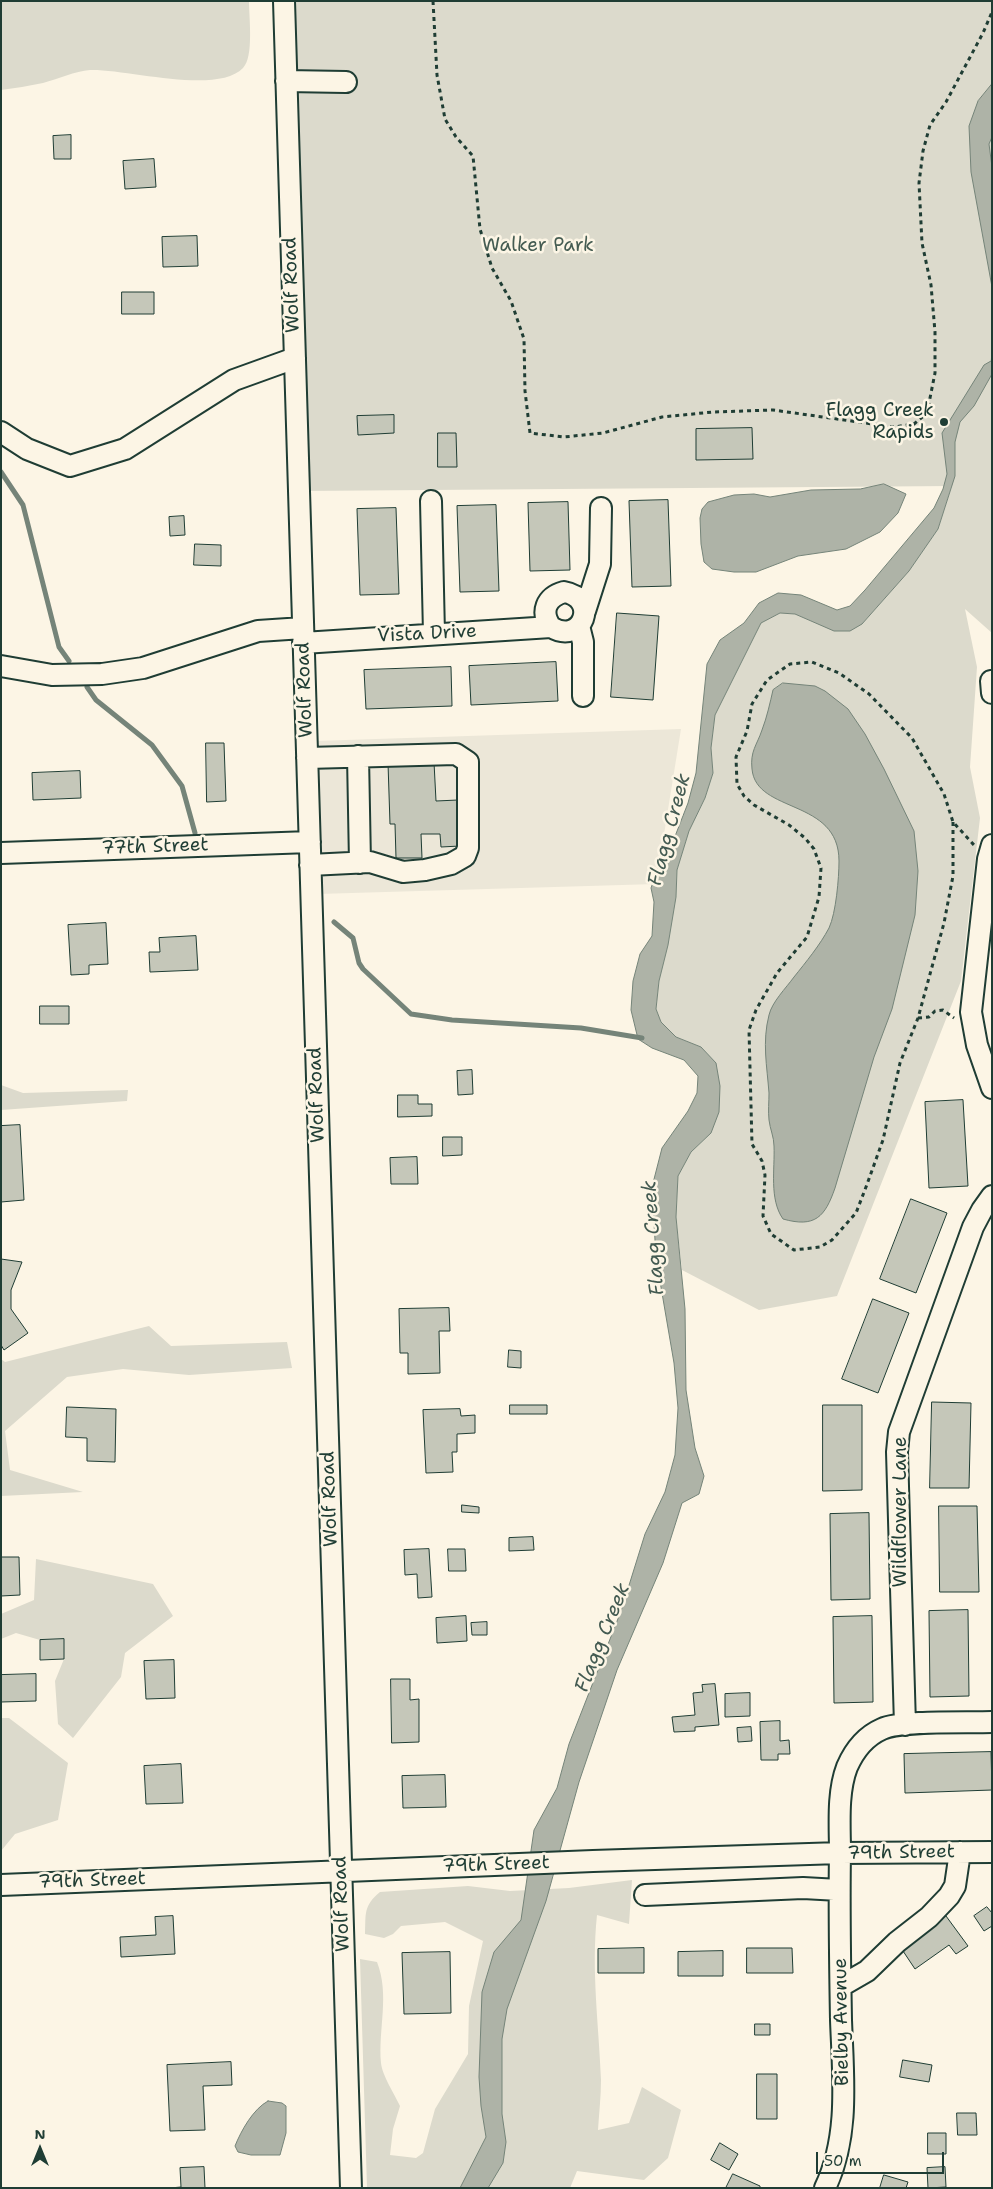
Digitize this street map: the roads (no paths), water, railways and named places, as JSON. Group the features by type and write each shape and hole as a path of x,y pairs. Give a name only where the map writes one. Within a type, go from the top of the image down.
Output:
{"street":[{"name":"Wolf Road","path":"284,1 351,2188"},
{"path":"286,81 346,82"},
{"path":"1,432 27,449 70,466 125,449 234,380 295,358"},
{"path":"431,501 434,634"},
{"path":"582,618 600,564 601,508"},
{"path":"551,627 545,613 546,605 550,599 556,594 564,592 578,597 583,603 583,696"},
{"name":"Vista Drive","path":"1,666 52,675 102,674 143,668 258,631 303,636 434,634 551,627 566,632 573,630 582,618"},
{"path":"991,681 992,693"},
{"path":"307,758 456,754 468,762 468,848 466,856 451,864 425,870 403,872 370,862 310,865"},
{"path":"358,756 360,863"},
{"name":"77th Street","path":"1,853 310,842"},
{"path":"990,852 971,1012 976,1045 992,1088"},
{"name":"Wildflower Lane","path":"905,1725 897,1452 899,1432 973,1227 992,1196"},
{"name":"Bielby Avenue","path":"825,2188 831,2175 844,2118 839,1890 843,1785 847,1768 856,1751 866,1739 883,1728 905,1725 992,1722"},
{"path":"841,1986 867,1971 896,1942 929,1917 949,1896 955,1886 960,1852"},
{"name":"79th Street","path":"1,1885 592,1861 840,1853 992,1852"},
{"path":"644,1895 803,1888 839,1890"}],"waterway":[{"path":"1,472 23,505 59,647 69,661"},
{"path":"87,687 96,700 152,745 182,786 195,833"},
{"path":"334,922 353,938 359,963 363,969 411,1014 452,1020 581,1028 642,1038"}],"place":[{"name":"Flagg Creek Rapids","path":"944,422"}],"park label":[{"name":"Walker Park","path":"538,246"}],"water label":[{"name":"Flagg Creek","path":"670,830"},
{"name":"Flagg Creek","path":"654,1238"},
{"name":"Flagg Creek","path":"603,1638"}]}
